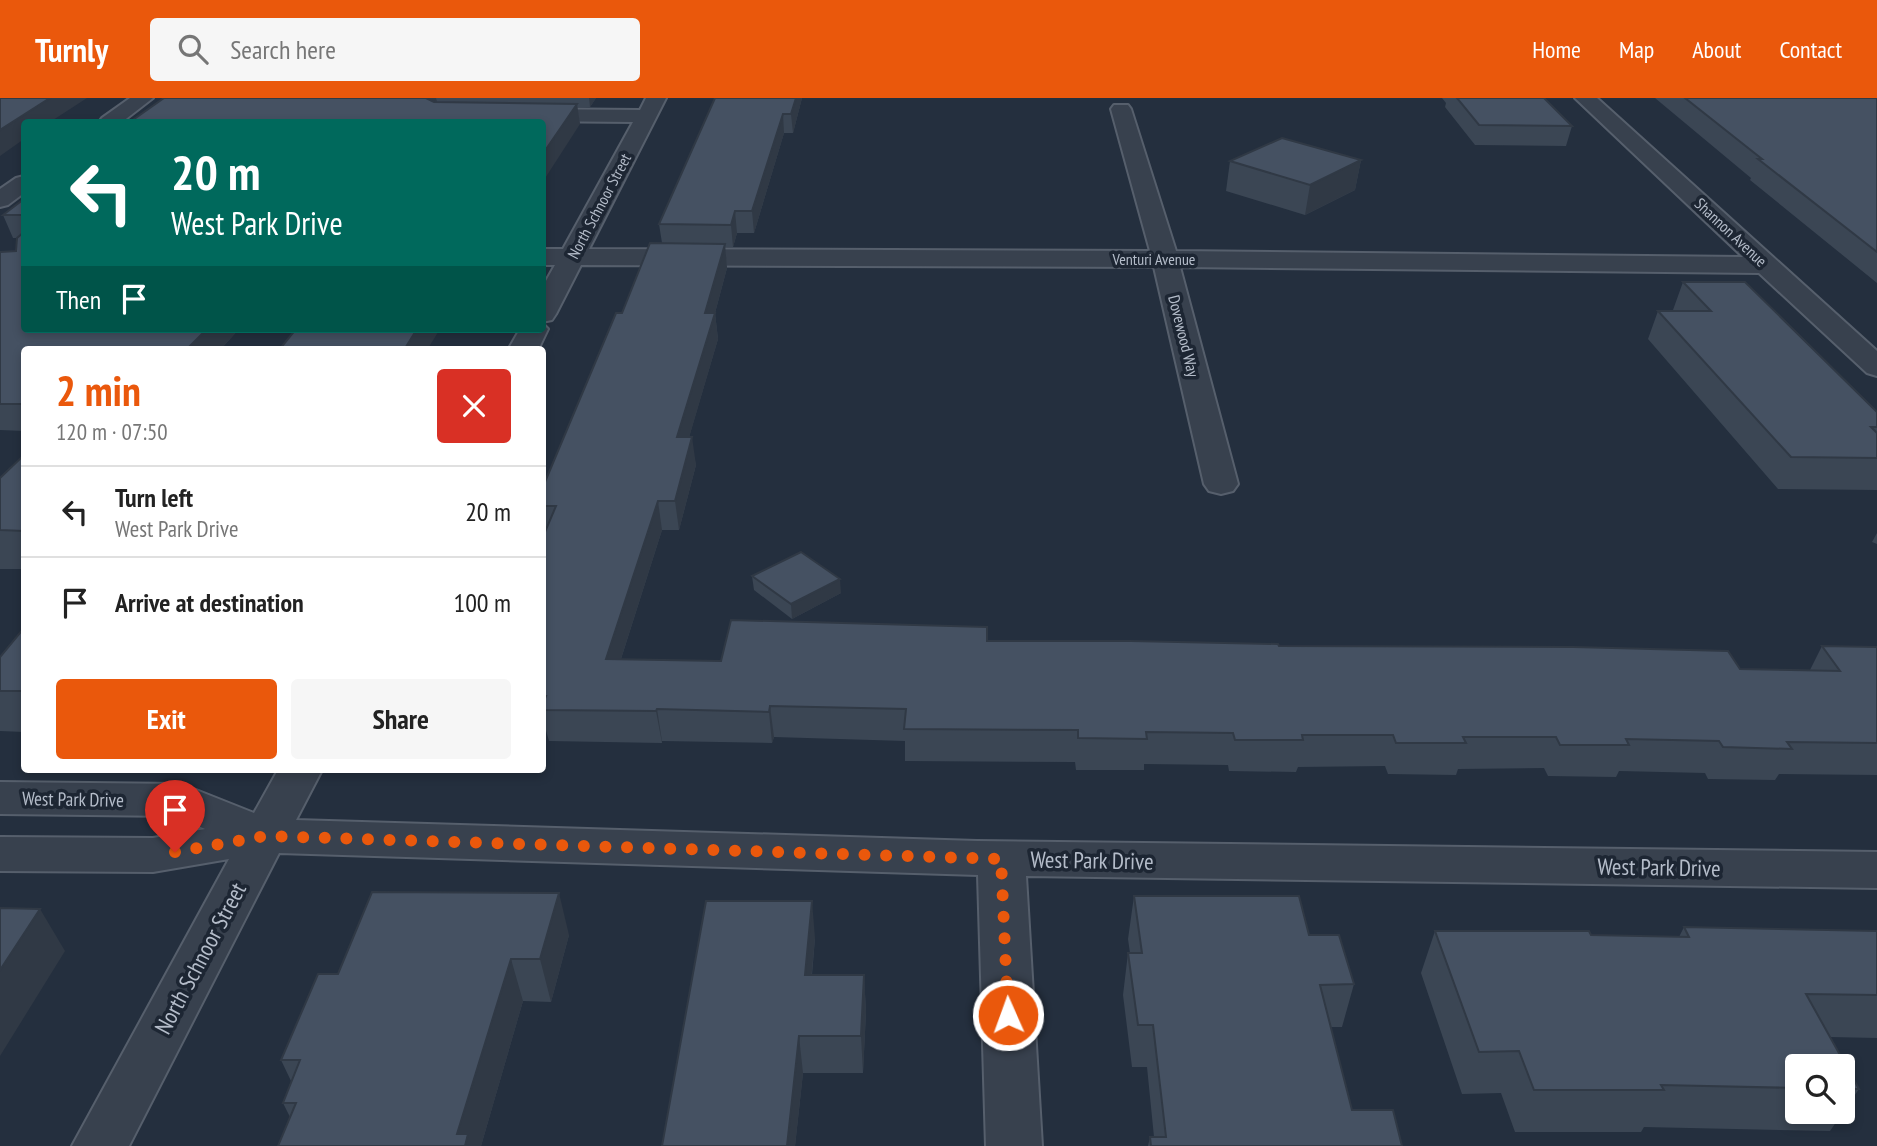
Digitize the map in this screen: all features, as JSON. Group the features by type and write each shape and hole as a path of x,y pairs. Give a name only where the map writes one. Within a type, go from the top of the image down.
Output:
{"street":[{"path":"113,119 143,98"},
{"name":"Shannon Avenue","path":"1585,98 1877,367"},
{"path":"508,115 651,107"},
{"name":"North Schnoor Street","path":"546,307 651,107"},
{"name":"Dovewood Way","path":"1121,109 1165,259 1221,484"},
{"path":"0,200 21,185"},
{"name":"Venturi Avenue","path":"546,257 1766,265"},
{"name":"North Schnoor Street","path":"100,1146 298,773"},
{"name":"West Park Drive","path":"0,798 181,800 265,836"},
{"name":"West Park Drive","path":"0,854 153,855 265,836 1001,859 1877,870"},
{"path":"1001,859 1014,1146"}],"building":[{"path":"0,98 50,98 0,130"},
{"path":"164,98 426,98 434,102 577,104 546,149 546,119 134,119"},
{"path":"715,98 796,98 791,114 783,114 752,211 735,211 731,225 659,224"},
{"path":"1457,98 1544,98 1572,126 1479,125"},
{"path":"1685,98 1877,98 1877,252 1758,159 1762,159"},
{"path":"1282,138 1361,160 1310,185 1230,161"},
{"path":"21,201 21,215 3,215"},
{"path":"21,235 21,333 203,333 190,346 21,346 21,404 0,404 0,252 16,251 17,238"},
{"path":"650,243 725,244 705,313 715,313 677,437 692,437 675,501 658,501 606,659 721,661 731,620 987,627 987,641 1728,651 1740,669 1840,671 1822,646 1877,647 1877,743 1787,742 1792,749 1723,747 1719,741 1626,739 1629,745 1560,745 1556,737 1463,737 1466,743 1396,743 1393,735 1302,735 1303,740 1235,740 1233,733 1146,732 1147,739 1078,738 1078,730 904,729 906,709 770,706 769,712 546,710 546,530 556,506 546,506 546,479 616,313 622,313"},
{"path":"1683,282 1745,282 1877,412 1877,427 1871,427 1877,433 1877,458 1791,457 1658,311 1711,311"},
{"path":"293,333 415,333 406,346 282,346"},
{"path":"21,458 21,531 0,530 0,478"},
{"path":"801,552 840,579 791,604 752,576"},
{"path":"21,632 21,691 0,691 0,657"},
{"path":"372,892 559,893 540,959 511,959 457,1134 468,1134 465,1146 278,1146 296,1103 283,1103 300,1060 281,1060 318,974 338,974"},
{"path":"1134,896 1299,896 1309,935 1339,935 1354,984 1320,985 1352,1110 1393,1110 1402,1146 1151,1146 1150,1137 1166,1137 1153,1025 1138,1025 1128,953 1142,953"},
{"path":"706,901 812,901 805,975 864,975 861,1036 799,1036 787,1146 662,1146"},
{"path":"0,908 40,909 0,970"},
{"path":"1684,927 1877,931 1877,995 1806,994 1839,1054 1785,1054 1785,1088 1661,1085 1664,1090 1534,1090 1519,1051 1479,1052 1435,931 1589,931 1591,935 1689,937"}],"route":[{"path":"175,852 265,836 1001,859 1008,1015"}]}
